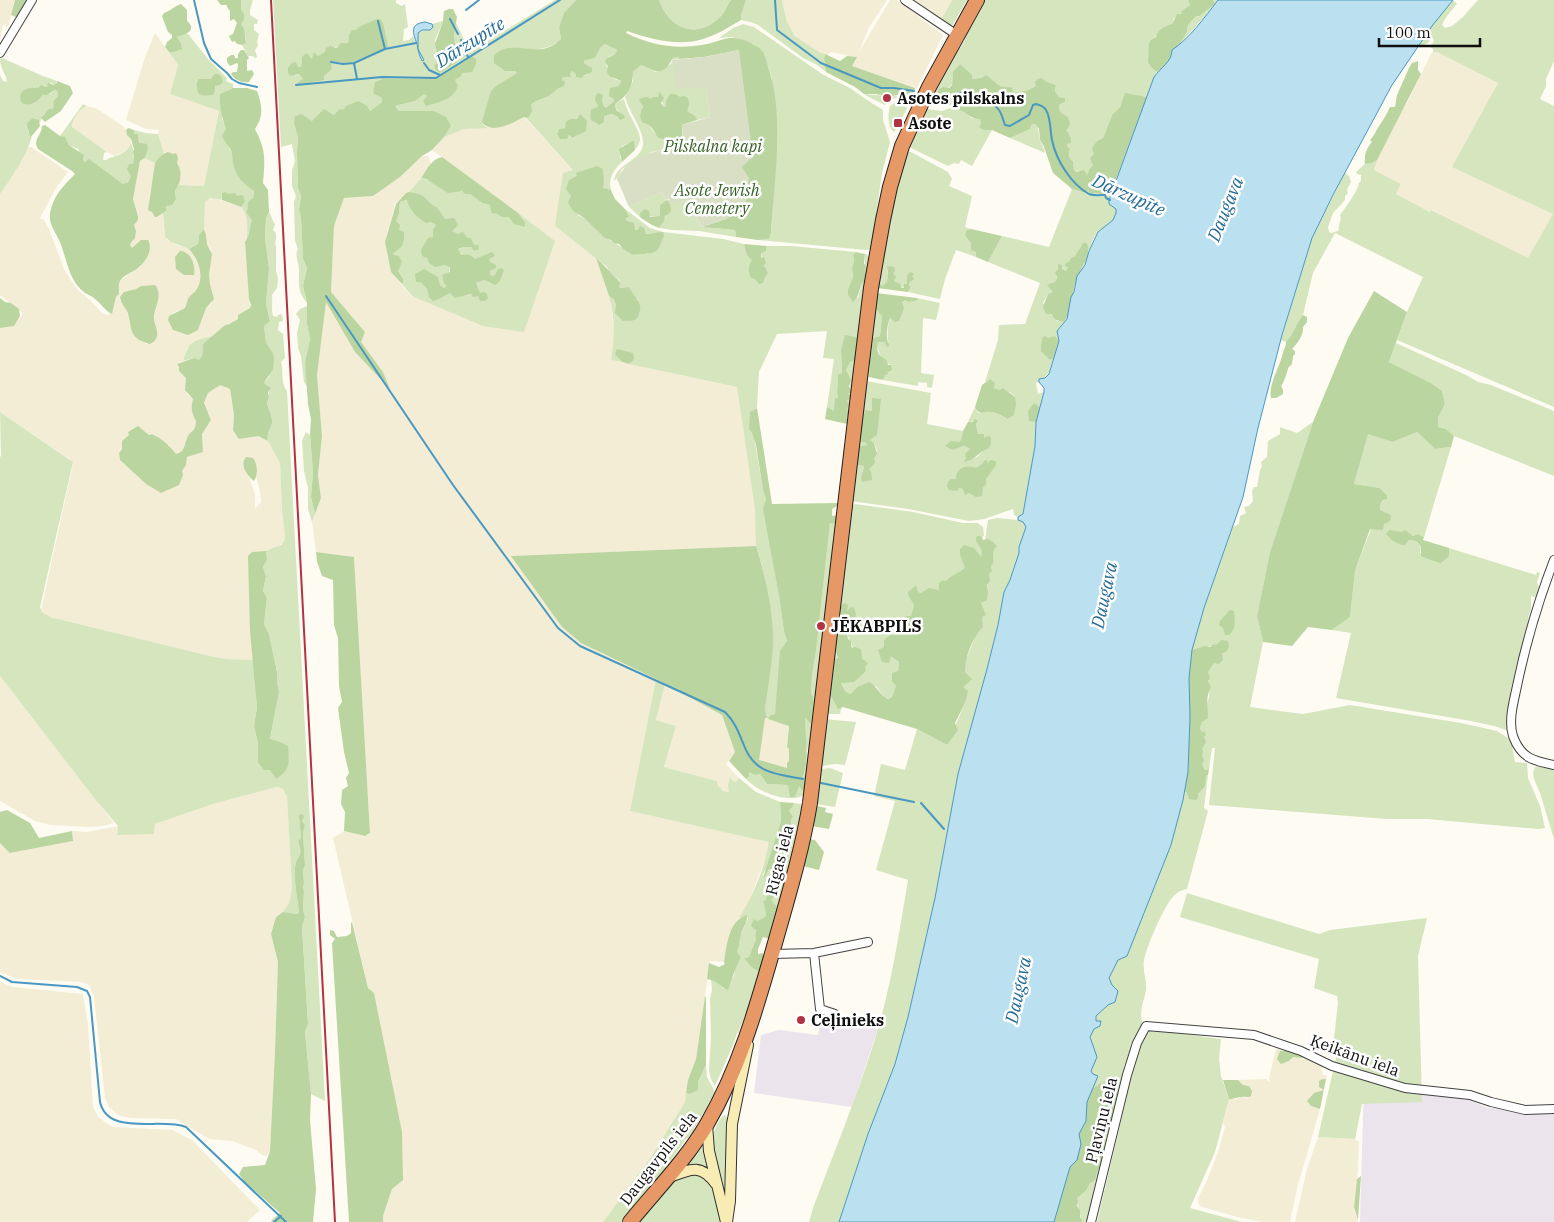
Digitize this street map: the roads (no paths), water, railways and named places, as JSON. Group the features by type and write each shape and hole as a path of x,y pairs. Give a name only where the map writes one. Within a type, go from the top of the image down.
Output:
{"highway":[{"name":"Rīgas iela","path":"749,1032 802,843 808,811 871,288 890,187 906,137 929,87 977,0"},
{"name":"Daugavpils iela","path":"630,1222 667,1178 706,1125 730,1079 749,1032"}],"main road":[{"name":"Rīgas iela","path":"727,1222 730,1201 732,1124 746,1057 749,1032"},
{"path":"716,1109 728,1111 732,1124"},
{"path":"706,1125 709,1151 727,1222"},
{"path":"667,1178 696,1169 709,1174 717,1185"}],"street":[{"path":"0,53 32,0"},
{"path":"905,0 957,35"},
{"path":"1554,560 1528,635 1515,695 1512,728 1518,746 1528,758 1533,761 1554,765"},
{"path":"772,954 814,953 868,942"},
{"path":"814,953 820,1009 835,1014"},
{"name":"Ķeikānu iela","path":"1146,1026 1254,1035 1301,1051 1332,1066 1405,1088 1470,1095 1525,1110 1554,1109"},
{"name":"Pļaviņu iela","path":"1091,1222 1127,1075 1137,1043 1146,1026"}],"water":[{"name":"Daugava","path":"1218,0 1453,0 1432,26 1392,85 1312,238 1282,335 1258,428 1243,497 1204,608 1192,650 1189,678 1188,772 1183,800 1171,845 1127,956 1118,960 1109,978 1112,985 1118,991 1115,1002 1108,1005 1096,1016 1096,1021 1101,1021 1100,1026 1094,1029 1090,1037 1097,1057 1091,1071 1098,1076 1087,1102 1086,1121 1079,1134 1081,1144 1077,1160 1070,1167 1054,1222 839,1222 868,1134 895,1064 908,1017 935,898 958,774 987,669 1004,592 1010,580 1026,527 1023,522 1018,520 1018,517 1023,514 1035,446 1036,422 1044,392 1039,379 1045,378 1049,374 1059,341 1057,331 1067,319 1077,276 1085,265 1098,232 1113,220 1116,213 1116,209 1109,204 1109,200 1154,77 1170,58 1172,50 1191,34"},
{"path":"425,22 432,24 433,27 430,30 422,30 418,33 418,49 424,60 422,61 419,55 413,30 416,25"}],"waterway":[{"name":"Dārzupīte","path":"194,0 204,43 211,59 232,79 239,83 257,87"},
{"path":"466,10 479,0"},
{"name":"Dārzupīte","path":"296,85 382,77 436,78 560,0"},
{"name":"Dārzupīte","path":"775,0 777,30 821,63 881,88 914,91"},
{"path":"450,19 458,34"},
{"path":"378,21 385,49"},
{"path":"461,40 468,57"},
{"path":"357,79 354,63 385,49 416,43"},
{"path":"331,62 354,63"},
{"path":"424,63 429,70 440,75"},
{"name":"Dārzupīte","path":"934,98 943,99 962,93 980,95 995,105 1005,125 1010,126 1029,115 1033,105 1042,106 1048,113 1054,148 1070,178 1089,194 1105,195 1110,200"},
{"path":"326,296 453,485 558,628 580,646 725,712 736,727 748,753 759,767 775,774 803,779"},
{"path":"821,783 914,802"},
{"path":"921,803 944,829"},
{"path":"0,976 12,982 77,987 87,991 90,997 100,1102 105,1113 113,1119 124,1123 175,1124 186,1127 286,1222"},
{"path":"274,1222 281,1216"}],"railway":[{"path":"271,0 335,1222"}],"place":[{"name":"Asotes pilskalns","path":"887,98"},
{"name":"Asote","path":"898,123"},
{"name":"JĒKABPILS","path":"821,626"},
{"name":"Ceļinieks","path":"801,1020"}],"park label":[{"name":"Pilskalna kapi","path":"713,146"},
{"name":"Asote Jewish Cemetery","path":"717,199"}]}
